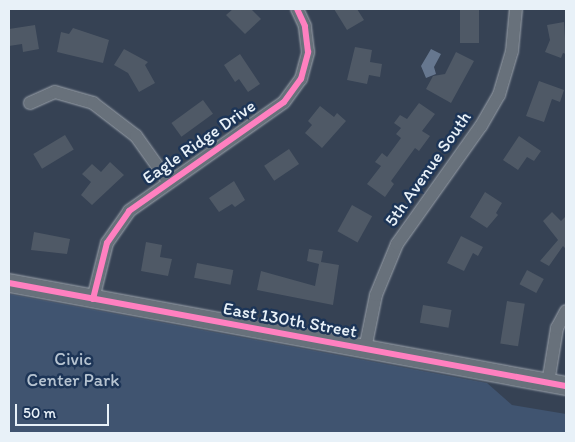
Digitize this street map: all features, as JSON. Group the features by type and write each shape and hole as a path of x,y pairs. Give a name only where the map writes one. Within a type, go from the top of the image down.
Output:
{"street":[{"name":"Eagle Ridge Drive","path":"93,299 100,262 116,227 129,211 168,181 284,102 301,79 308,52 305,26 296,9"},
{"name":"5th Avenue South","path":"365,349 376,295 397,244 481,126 498,95 512,51 516,9"},
{"path":"30,103 55,92 93,103 136,136 168,181"},
{"name":"East 130th Street","path":"9,283 566,386"},
{"path":"548,382 557,328 566,311"}],"green space":[{"name":"Civic Center Park","path":"9,294 487,383 512,405 566,414 566,433 9,433"}],"shaded area":[{"path":"431,49 441,54 434,67 436,74 426,78 421,66"}],"building":[{"path":"233,9 251,9 261,19 245,34 226,15"},
{"path":"334,9 357,9 364,20 347,30"},
{"path":"460,9 479,9 479,43 460,43"},
{"path":"564,22 566,54 563,53 561,58 545,52 550,40 547,25"},
{"path":"35,25 39,49 23,52 22,44 9,46 9,29"},
{"path":"73,28 109,40 103,63 57,52 61,32 69,34"},
{"path":"355,47 372,50 370,62 382,64 380,77 369,75 367,84 347,80"},
{"path":"124,49 148,62 145,65 155,83 139,92 128,73 114,65"},
{"path":"456,52 474,61 451,103 426,89 433,76 445,74"},
{"path":"240,54 260,84 248,92 239,79 235,82 224,65"},
{"path":"539,81 564,90 560,102 552,99 544,122 526,116"},
{"path":"203,100 213,114 181,137 171,123"},
{"path":"419,103 435,114 422,131 430,136 419,151 415,148 391,181 394,184 385,197 367,184 381,166 375,162 382,153 387,157 401,138 396,134 401,128 394,123 400,115 407,119"},
{"path":"320,106 334,117 337,113 346,121 322,148 305,133 312,125 308,121"},
{"path":"65,135 74,150 42,169 33,154"},
{"path":"519,136 541,151 534,161 527,157 518,170 503,160"},
{"path":"289,149 299,164 274,181 264,166"},
{"path":"110,162 124,175 92,205 81,195 91,182 82,174 92,164 101,172"},
{"path":"234,181 245,200 235,207 232,204 219,212 209,198"},
{"path":"485,192 502,203 496,213 498,215 487,228 470,217"},
{"path":"352,205 372,216 358,242 337,231"},
{"path":"552,212 561,221 566,216 566,249 563,246 549,266 540,261 558,240 543,221"},
{"path":"34,232 70,239 67,254 31,250"},
{"path":"461,236 483,247 478,256 473,253 464,271 447,263"},
{"path":"146,242 162,245 160,257 172,259 168,276 141,271"},
{"path":"309,249 323,251 321,262 339,265 333,305 257,290 261,271 315,286 319,264 307,261"},
{"path":"197,263 233,270 230,285 194,278"},
{"path":"527,270 544,279 536,293 519,284"},
{"path":"507,301 525,304 518,346 500,343"},
{"path":"423,305 452,310 448,328 420,323"}],"cycle path":[{"path":"93,299 107,243 129,211 284,102 301,79 308,52 305,26 297,9"},
{"path":"9,283 566,386"}]}
